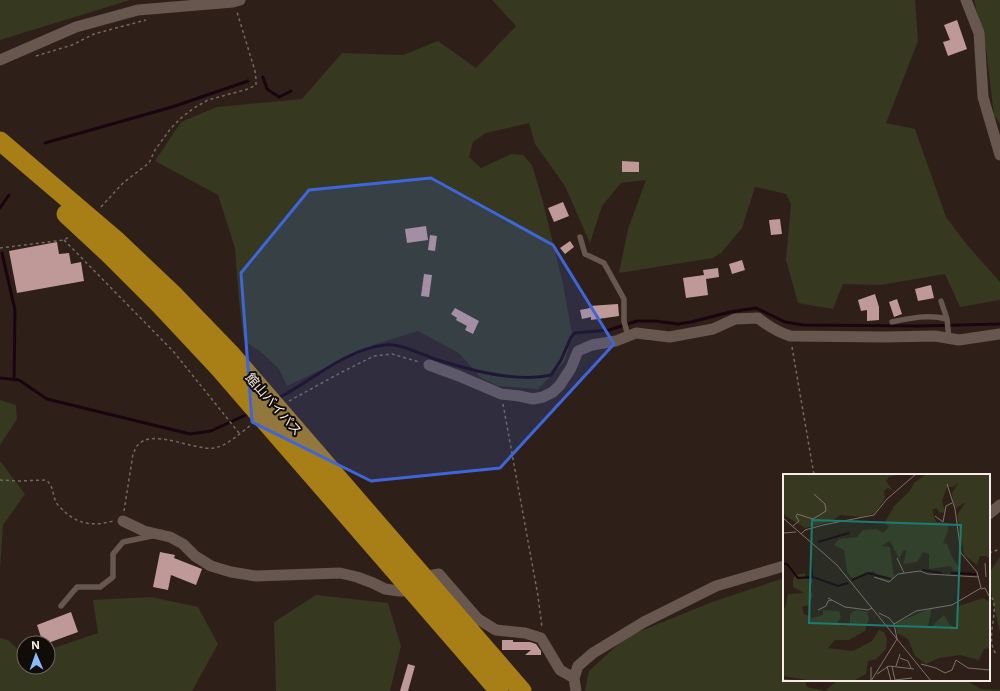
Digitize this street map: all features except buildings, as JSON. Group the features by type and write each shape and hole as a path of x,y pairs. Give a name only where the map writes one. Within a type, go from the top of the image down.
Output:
{"highway":[{"name":"館山バイパス","path":"0,140 116,240 175,296 230,353 252,392"},
{"name":"館山バイパス","path":"0,155 25,176 110,255 160,305 252,392 281,416 416,582 499,691"},
{"name":"館山バイパス","path":"416,582 522,691"}],"street":[{"path":"966,0 979,33 983,97 1000,155"},
{"path":"0,60 76,27 138,10 156,7 237,1"},
{"path":"429,365 501,394 533,399 544,397 553,392 560,385 571,368 578,351 592,345 616,341 628,333 670,337 713,329 735,319 758,318 768,326 790,336 885,337 949,335 959,340 1000,334"},
{"path":"990,513 1000,505"},
{"path":"123,521 144,531 170,537 183,544 195,556 210,566 243,575 256,576 340,573 357,577 386,589 399,592 404,591 416,582 439,574 478,619 496,630 525,633 541,638 560,670 574,678"},
{"path":"576,691 574,678 578,666 593,653 644,622 716,586 783,566"}],"lane":[{"path":"580,238 585,254 604,263 624,298 624,321 628,333"},
{"path":"941,301 948,321 949,335"},
{"path":"892,322 908,318 926,317 948,321"},
{"path":"61,606 77,587 100,586 113,577 113,554 123,542 160,534"}],"path":[{"path":"101,207 123,183 149,163 155,150 167,133 181,118 208,100 248,89 256,85 255,71 237,1"},
{"path":"50,53 72,45 94,34 150,19"},
{"path":"0,248 64,240 71,235"},
{"path":"64,240 173,351 239,433"},
{"path":"790,336 814,474"},
{"path":"281,416 342,372 374,356 392,354 429,365"},
{"path":"501,394 538,596 542,626 541,638"},
{"path":"0,480 18,482 46,480 50,483 56,503 78,522 95,525 114,521 123,521 131,464 137,446 143,440 159,438 200,448 215,448 226,443 252,425"},
{"path":"990,553 1000,549"},
{"path":"990,594 995,605 992,638 993,650 996,654"}],"highlighted area":[{"path":"431,178 553,245 614,344 500,468 371,481 252,422 241,273 309,190"}],"green space":[{"path":"0,0 130,0 0,40"},
{"path":"492,0 915,0 918,41 886,123 915,129 946,217 968,246 1000,282 1000,300 960,307 945,274 880,285 843,284 833,309 798,303 786,260 791,204 786,194 755,187 742,228 722,252 713,258 619,273 628,229 646,180 621,183 602,206 590,243 565,186 535,144 529,123 486,133 473,142 469,157 481,168 511,154 523,155 532,165 542,198 563,284 572,334 565,361 538,389 498,386 480,377 459,353 418,331 373,345 287,386 279,369 260,351 244,341 235,248 218,195 155,161 181,122 217,107 302,99 342,53 403,55 438,41 476,68 516,26"},
{"path":"974,0 1000,0 1000,124 994,115 986,49"},
{"path":"0,400 16,405 17,419 0,445"},
{"path":"0,461 25,494 3,525 0,570"},
{"path":"1000,557 1000,633 990,587 990,572"},
{"path":"783,578 783,681 805,681 807,687 825,691 585,691 589,671 626,637 712,602"},
{"path":"316,595 388,603 401,646 390,691 276,691 274,622"},
{"path":"151,597 198,607 218,644 192,691 0,691 0,638 8,640 16,648 16,675 56,675 56,647 98,633 93,600"},
{"path":"837,681 967,681 981,689 1000,691 825,691"}],"waterway":[{"path":"263,77 267,89 279,97 291,91"},
{"path":"45,143 172,107 248,81"},
{"path":"0,208 9,195"},
{"path":"2,253 15,310 14,380"},
{"path":"278,398 343,359 370,348 385,345 396,345 432,358 491,374 537,377 551,375 561,360 571,337 575,333 609,330 637,321 655,321 678,324 730,312 756,308 785,322 803,325 920,326 1000,324"},
{"path":"0,378 19,380 47,399 190,434 211,431 250,413"}]}
